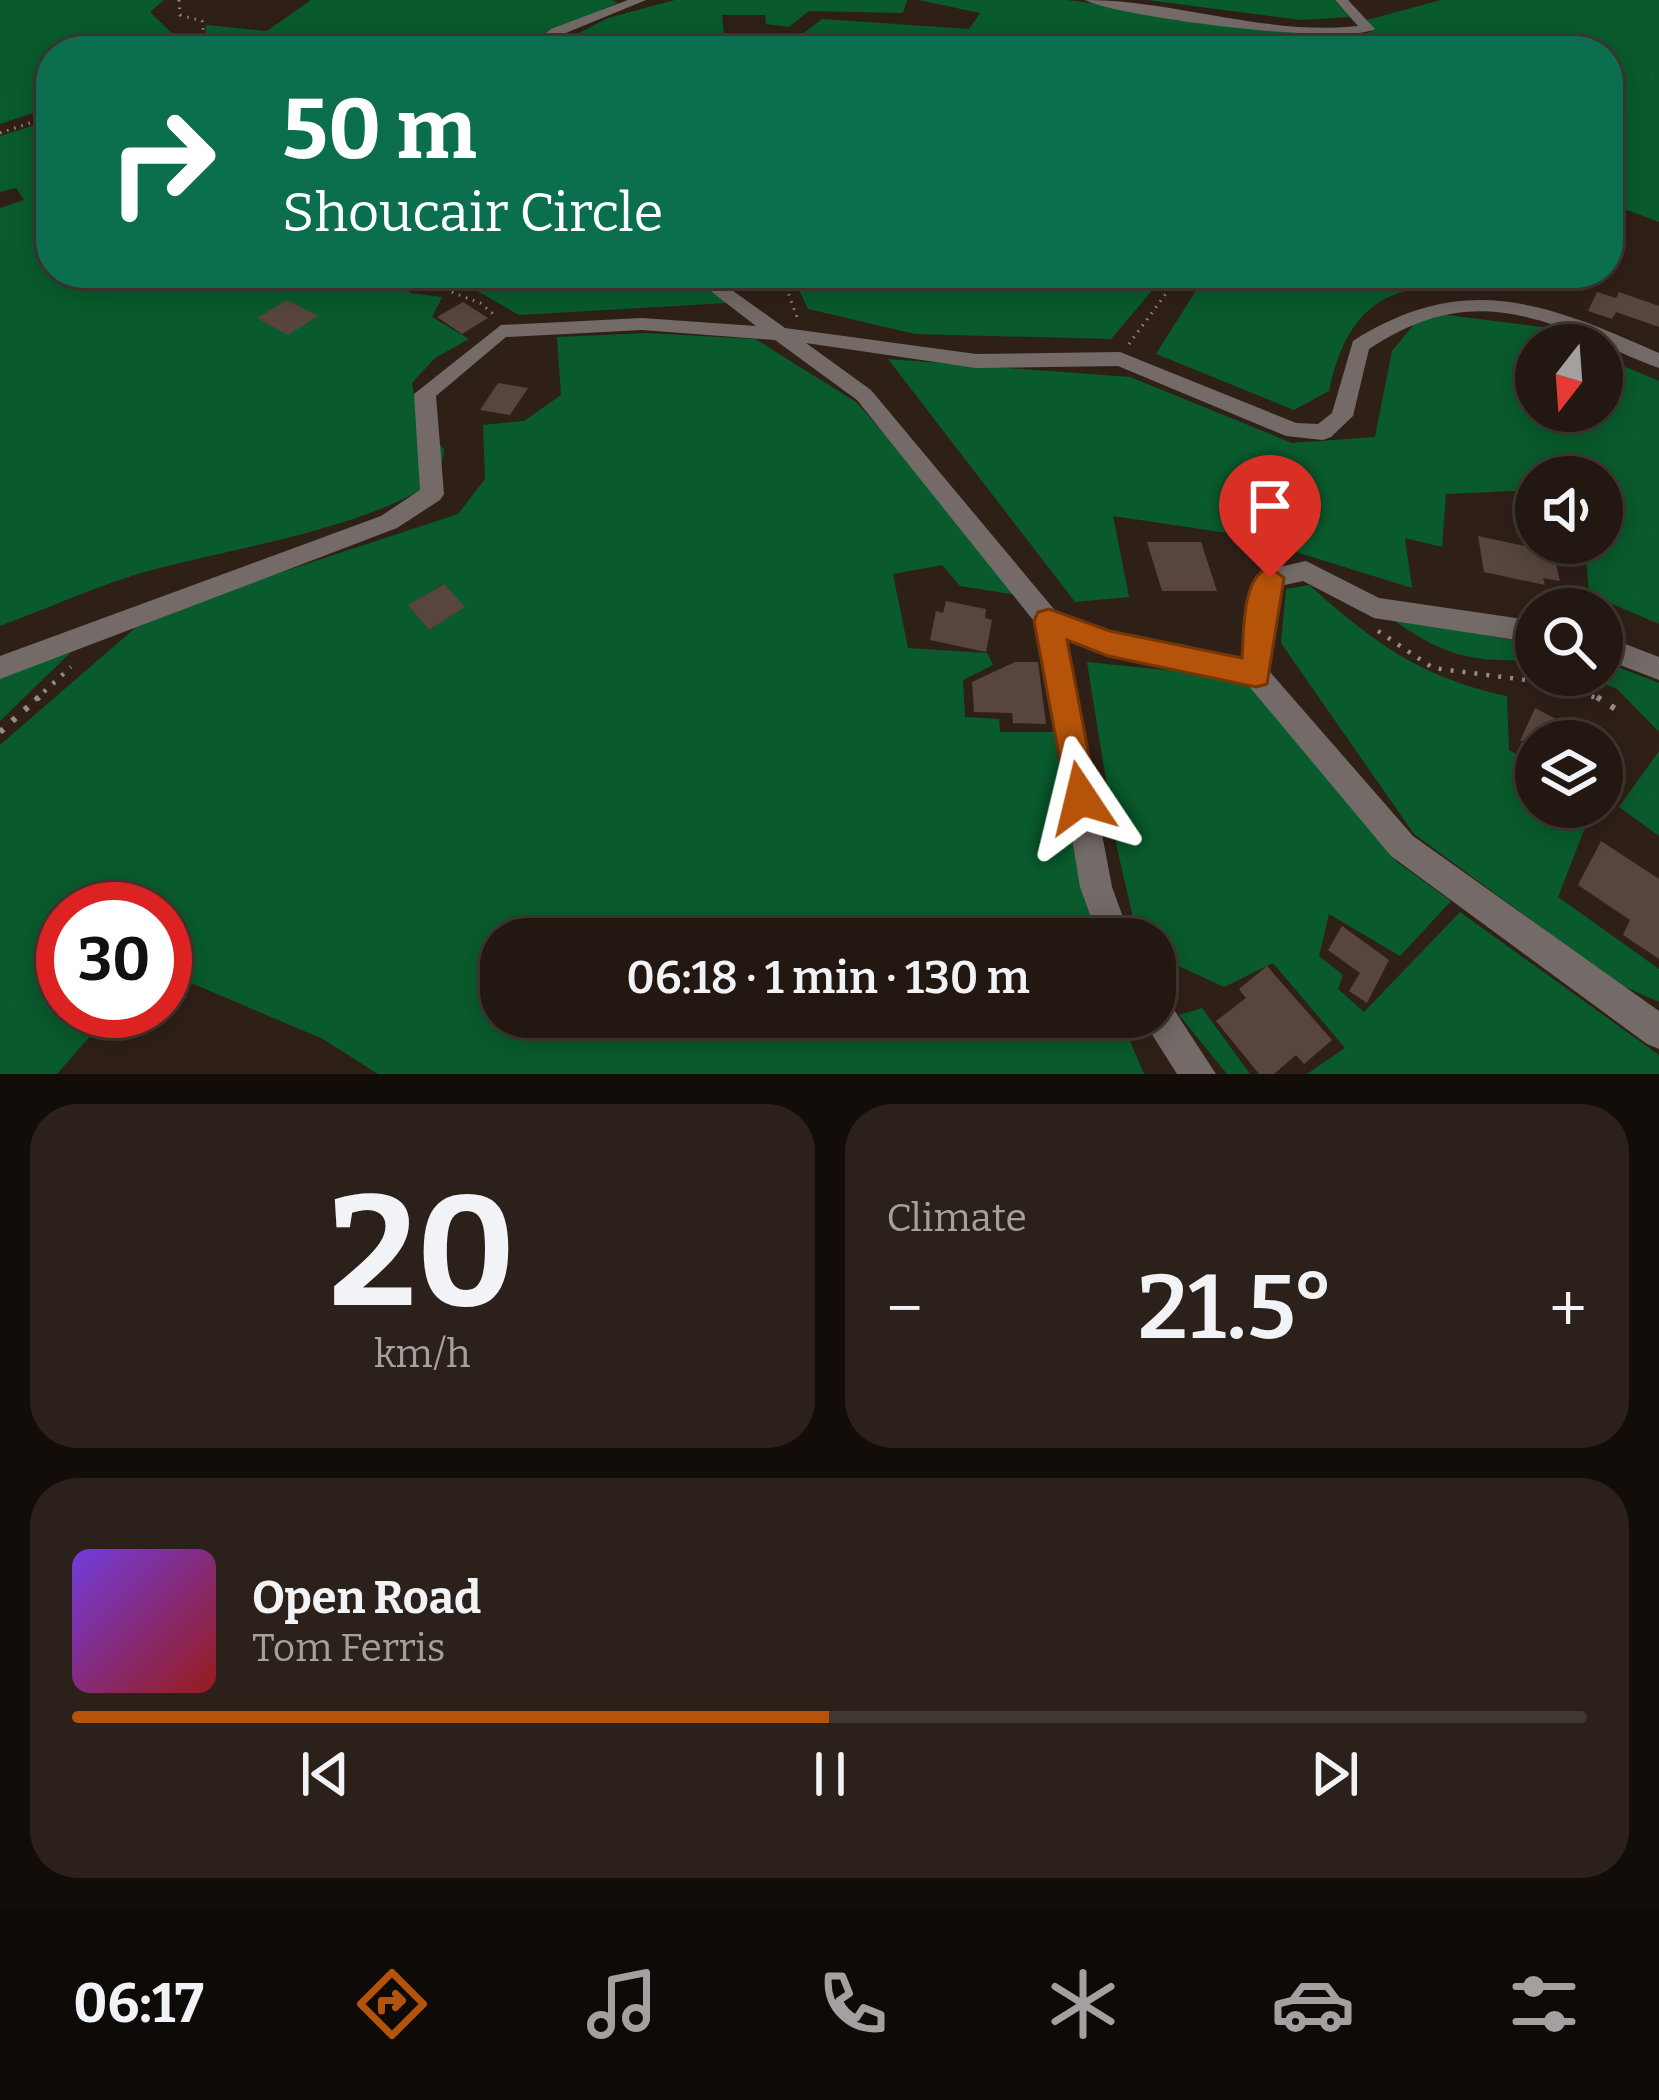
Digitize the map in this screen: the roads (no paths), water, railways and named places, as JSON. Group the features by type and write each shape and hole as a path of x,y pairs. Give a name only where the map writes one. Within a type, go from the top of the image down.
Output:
{"street":[{"path":"551,36 640,0"},
{"path":"1091,0 1287,26 1368,29 1341,0"},
{"path":"720,288 794,335 864,395 1049,621 1096,887 1107,918"},
{"path":"0,668 388,522 432,494 425,394 501,331 642,323 794,335 976,361 1120,359 1294,431 1323,432 1342,416 1360,346 1412,311 1479,304 1516,308 1586,327 1659,361"},
{"path":"1256,674 1260,611 1270,578 1306,571 1374,608 1515,629"},
{"path":"1049,621 1108,644 1256,674 1402,846 1659,1032"},
{"path":"1623,654 1659,669"},
{"path":"1173,1038 1198,1074"}]}
